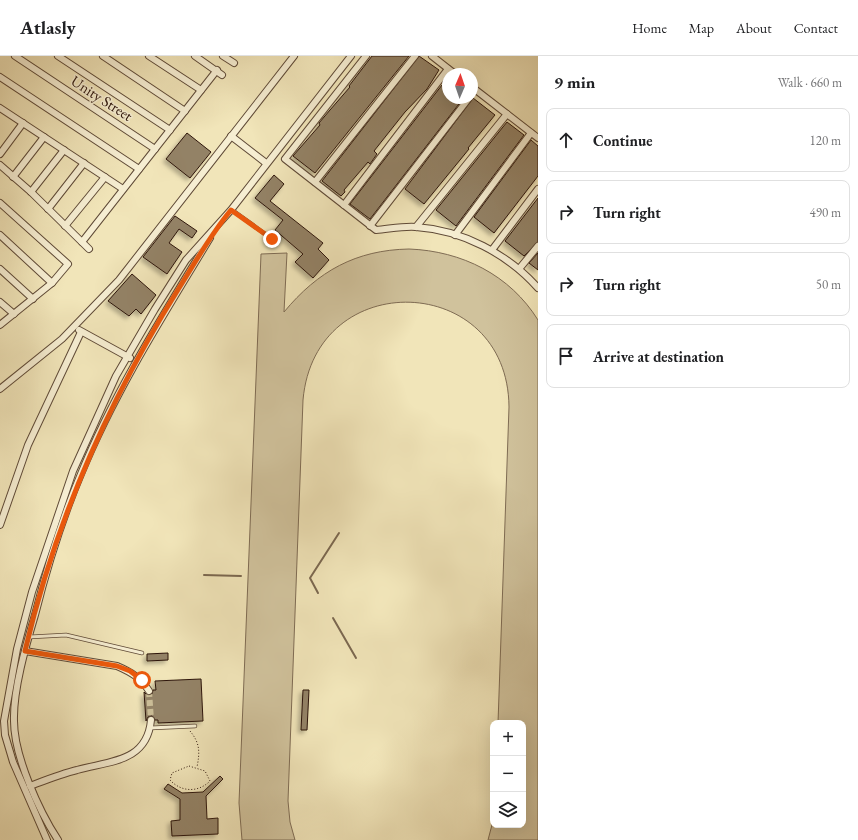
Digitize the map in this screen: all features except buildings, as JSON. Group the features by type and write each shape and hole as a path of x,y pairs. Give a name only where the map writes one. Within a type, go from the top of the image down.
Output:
{"street":[{"name":"Unity Street","path":"14,56 155,148"},
{"path":"58,56 170,130"},
{"path":"103,56 185,111"},
{"path":"149,56 201,90"},
{"path":"82,242 201,90 219,73 194,56"},
{"path":"0,389 62,339 119,280 294,56"},
{"path":"47,840 13,762 2,721 17,649 32,592 58,509 89,434 116,376 155,309 186,260 231,210 266,163 351,56"},
{"path":"366,56 285,160 376,230 416,227 455,235 505,257 538,288"},
{"path":"315,182 415,56"},
{"path":"432,56 447,68"},
{"path":"226,57 234,63"},
{"path":"0,77 140,169"},
{"path":"344,205 442,77"},
{"path":"478,94 538,138"},
{"path":"370,226 464,104"},
{"path":"1,111 23,123 124,189"},
{"path":"416,227 506,114"},
{"path":"0,154 23,123"},
{"path":"455,235 531,133"},
{"path":"231,136 266,163"},
{"path":"13,177 44,137"},
{"path":"31,192 64,150"},
{"path":"48,209 84,163"},
{"path":"0,165 31,192 89,249"},
{"path":"65,226 105,177"},
{"path":"492,250 538,189"},
{"path":"0,203 68,264 52,283 0,325"},
{"path":"58,840 30,786 17,743 14,721 14,705 25,651 40,593 81,474 137,361 163,314 217,226"},
{"path":"0,235 52,283"},
{"path":"519,269 538,246"},
{"path":"0,269 33,299"},
{"path":"0,302 14,314"},
{"path":"75,326 82,332 137,361"},
{"path":"0,525 28,445 82,332"},
{"path":"25,651 117,666 130,671 142,680 149,691"},
{"path":"30,786 76,770 120,761 141,747 150,728 151,720"},
{"path":"2,721 14,721"}],"lane":[{"path":"231,210 272,239"},
{"path":"29,637 66,635 142,653"},
{"path":"150,728 195,726"}],"path":[{"path":"186,727 198,743 200,749 197,767"},
{"path":"189,766 197,767 205,772 210,781 201,788 182,789 170,780 172,773 181,768 189,766"}],"shaded area":[{"path":"409,249 429,251 466,260 483,268 499,278 513,290 527,304 538,320 538,840 488,840 491,828 526,828 526,720 498,720 509,407 500,362 478,330 447,310 410,302 373,307 340,325 315,356 303,400 288,801 290,822 295,840 242,840 239,803 261,254 287,253 284,312 310,285 325,274 355,259 390,250"}],"waterway":[{"path":"318,593 310,578 339,533"},
{"path":"204,575 241,576"},
{"path":"333,618 356,658"}],"tunnel":[{"path":"149,691 151,720"}],"route":[{"path":"142,680 130,671 117,666 25,651 40,593 81,474 98,438 137,361 163,314 217,226 231,210 272,239"}]}
